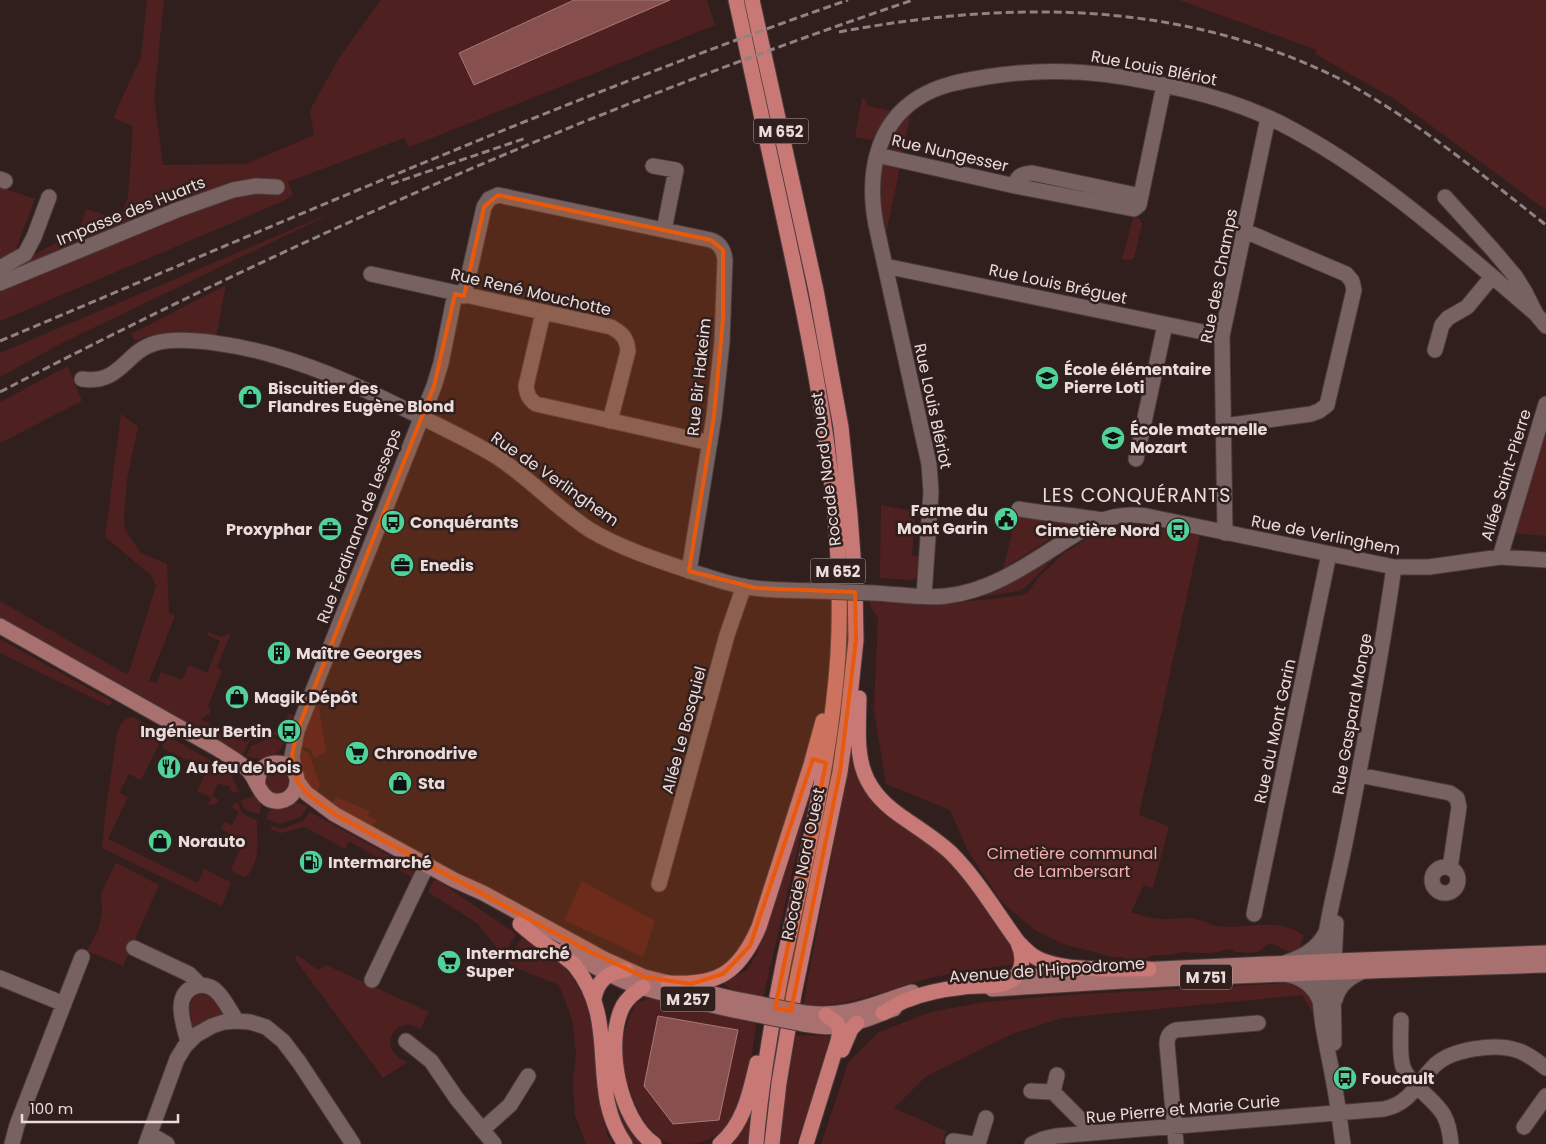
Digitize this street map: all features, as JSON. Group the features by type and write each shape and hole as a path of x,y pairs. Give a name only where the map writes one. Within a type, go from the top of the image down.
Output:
{"highway":[{"name":"Rocade Nord Ouest","path":"736,0 794,264 818,389 830,471 836,532 839,602 838,654 833,712 824,772 811,842 777,996 756,1144"},
{"name":"Rocade Nord Ouest","path":"752,0 816,290 839,418 852,531 856,640 840,772 792,1002 779,1083 772,1144"},
{"path":"856,640 859,682 859,745 862,765 868,782 878,797 890,809 938,842 959,862 1018,942 1033,956 1057,965 1076,968 1149,969"},
{"path":"668,983 698,984 716,978 734,966 750,946 759,927 816,750 838,654"},
{"path":"520,924 572,963 584,979 594,999 602,1035 608,1108 625,1144"},
{"path":"883,1013 906,1000 923,995 966,986 1010,982 1018,974 1022,961 1018,942"},
{"path":"594,999 597,987 609,974 626,970"},
{"path":"643,988 626,1001 621,1012 615,1041 615,1057 620,1085 628,1108 641,1132 654,1144"},
{"path":"720,1144 734,1130 742,1114 777,996"},
{"path":"806,1144 830,1071 840,1031 832,1019 826,1015"},
{"path":"830,1071 857,1023"}],"main road":[{"path":"0,626 218,749 247,769 254,777 262,795 270,800 279,801 286,799 293,793 296,787 295,776 289,766 284,763 253,764 218,749"},
{"path":"258,786 259,774 270,764"},
{"name":"M 257","path":"295,776 306,793 334,814"},
{"name":"M 257","path":"286,799 301,800 334,814 454,880"},
{"name":"Avenue de l'Hippodrome","path":"454,880 483,893 580,947 626,970 732,1004"},
{"name":"Avenue de l'Hippodrome","path":"454,880 520,924 609,974 643,988 805,1019 822,1027 838,1027 857,1023 940,995 962,991 1546,953"},
{"name":"Avenue de l'Hippodrome","path":"1327,967 1363,971 1546,965"},
{"name":"Avenue de l'Hippodrome","path":"805,1019 855,1011 924,988 977,979 1149,969 1282,969"}],"street":[{"name":"Rue Louis Blériot","path":"924,596 931,500 928,453 876,225 872,202 872,172 888,130 903,110 925,94 954,83 1010,73 1054,71 1106,74 1164,85 1216,98 1268,118 1326,150 1399,200 1446,237 1536,314"},
{"name":"Rue Nungesser","path":"877,155 1015,186 1018,177 1022,174 1032,173 1141,196 1164,85"},
{"name":"Rue des Champs","path":"1225,533 1222,336 1268,118"},
{"path":"653,166 676,170 664,230"},
{"name":"Impasse des Huarts","path":"0,283 177,210 234,190 256,186 277,187"},
{"name":"Rue Bir Hakeim","path":"421,417 441,363 484,207 495,196 505,196 714,241 721,247 724,254 722,342 710,443 689,570"},
{"name":"Impasse des Huarts","path":"0,268 25,254 34,237 49,197"},
{"path":"1445,197 1515,276 1536,314 1546,326"},
{"path":"1224,426 1311,414 1327,405 1354,290 1352,280 1346,274 1245,232"},
{"name":"Rue Louis Bréguet","path":"886,266 1222,336"},
{"name":"Rue René Mouchotte","path":"371,274 611,327 619,331 628,344 628,351 610,421"},
{"path":"1435,350 1442,325 1448,318 1467,306 1492,277"},
{"path":"543,313 526,386 530,400 544,407 710,443"},
{"path":"1136,459 1165,325"},
{"name":"Rue de Verlinghem","path":"82,379 99,380 107,377 146,347 156,343 179,341 202,342 258,351 310,366 346,380 504,461 591,530 634,551 744,586 924,596 957,594 992,583 1016,571 1102,520 1118,515 1134,515 1394,567 1429,567 1500,557 1546,560"},
{"name":"Allée Saint-Pierre","path":"1500,557 1546,404"},
{"name":"Rue Ferdinand de Lesseps","path":"270,764 285,751 297,731 421,417"},
{"path":"1019,509 1102,520"},
{"name":"Rue du Mont Garin","path":"1254,914 1329,554"},
{"name":"Rue Gaspard Monge","path":"1334,1083 1333,1019 1327,967 1326,932 1341,867 1378,674 1394,567"},
{"name":"Allée Le Bosquiel","path":"659,884 727,635 744,586"},
{"name":"Rue Ferdinand de Lesseps","path":"295,776 292,756 297,731"},
{"path":"1359,775 1450,793 1456,798 1459,806 1450,868"},
{"path":"372,980 427,866"},
{"name":"Rue Gaspard Monge","path":"1341,867 1320,1003 1343,1144"},
{"path":"1320,1003 1317,992 1308,983 1282,969 1291,961 1309,952 1319,944 1326,932"},
{"path":"134,948 189,974 200,985"},
{"path":"12,1144 17,1125 82,956"},
{"path":"1333,1019 1336,995 1341,986 1350,978 1363,971"},
{"path":"0,978 64,1004"},
{"path":"188,1042 181,1013 181,1003 184,994 188,990 200,985 209,986 216,990 244,1022"},
{"path":"1401,1020 1401,1058 1403,1068 1417,1087 1438,1105 1446,1117 1451,1144"},
{"path":"167,1144 148,1139 177,1059 188,1042 196,1035 224,1022 244,1022 266,1027 283,1041 299,1062 347,1141"},
{"path":"1176,1144 1167,1044 1170,1034 1176,1030 1258,1023"},
{"path":"406,1041 431,1061 456,1099 494,1144"},
{"name":"Rue Pierre et Marie Curie","path":"1032,1144 1049,1137 1338,1114 1391,1108 1403,1101 1441,1060 1454,1054 1479,1048 1514,1049 1525,1053 1546,1068"},
{"path":"482,1130 510,1105 528,1076"},
{"path":"1052,1092 1057,1076"},
{"path":"1031,1090 1052,1092 1094,1134"},
{"path":"1524,1127 1546,1096"},
{"path":"978,1144 986,1118"},
{"path":"953,1141 974,1144"}],"highlighted area":[{"path":"498,195 711,240 723,250 723,319 714,416 689,571 756,588 855,592 856,640 840,772 791,1011 775,1008 826,763 813,759 750,946 723,974 691,984 644,977 586,950 334,814 306,793 297,781 292,756 297,731 434,386 455,294 464,296 484,207"}],"green space":[{"path":"147,0 164,0 154,98 163,165 246,164 314,135 310,110 339,58 381,0 574,0 459,53 475,85 670,0 707,0 715,25 409,147 404,138 288,182 293,195 279,203 0,321 0,187 35,199 16,249 34,255 80,229 86,209 119,219 128,198 133,126 113,118 141,57"},
{"path":"1179,0 1546,0 1546,210 1396,100 1315,54 1317,50"},
{"path":"862,98 865,99 868,106 892,111 872,140 855,137"},
{"path":"912,108 902,156 894,153 889,147 890,142 895,131"},
{"path":"884,165 900,167 885,238 878,201 880,169"},
{"path":"343,208 64,342 0,377 0,353"},
{"path":"1133,218 1139,218 1142,224 1134,257 1131,260 1122,259"},
{"path":"226,285 216,337 165,334 145,337 135,341 131,334"},
{"path":"68,366 82,401 0,443 0,402"},
{"path":"121,414 138,427 127,480 124,516 125,530 140,552 167,564 169,613 175,616 149,681 157,683 161,672 182,680 189,665 207,673 220,641 207,635 208,632 221,637 231,633 217,667 222,671 208,706 211,709 209,714 201,719 232,738 241,735 244,742 280,730 278,723 284,725 289,713 293,715 283,738 272,734 249,742 243,755 135,692 120,686 0,618 0,601 128,675 156,586 151,575 105,537"},
{"path":"1546,419 1546,536 1514,533"},
{"path":"881,505 923,513 923,517 915,516 912,555 920,557 918,574 912,580 880,578"},
{"path":"1017,513 1079,520 1003,569"},
{"name":"Cimetière communal de Lambersart","path":"1125,524 1200,536 1139,815 1169,826 1153,888 1144,885 1131,912 1159,919 1196,919 1217,926 1283,926 1304,936 1298,951 1288,951 1270,944 1254,952 1235,952 1231,949 1211,953 1184,952 1156,955 1133,962 1122,957 1113,957 1063,944 1035,930 998,897 967,849 950,810 886,784 874,709 878,618 871,608 869,598 938,605 1022,595 1028,592 1039,577 1063,554 1090,537"},
{"path":"1056,554 1027,586 1019,591 973,598"},
{"path":"0,639 113,702 109,706 0,653"},
{"path":"317,705 319,707 326,752 314,758 311,750 299,745 313,706"},
{"path":"133,717 164,734 141,780 129,774 119,793 128,797 108,839 198,883 204,869 231,882 222,906 102,848 117,734 122,723 126,719"},
{"path":"168,736 223,768 231,775 239,791 232,793 229,786 218,784 212,796 219,800 216,804 208,805 211,797 197,791 206,772 199,769 200,766 162,748"},
{"path":"272,737 285,743 278,752 268,757 257,759 246,756 251,746"},
{"path":"854,739 859,774 959,870 1018,954 1015,964 934,977 853,1001 837,1004 803,1005"},
{"path":"298,748 309,753 320,786 314,796 303,781"},
{"path":"819,757 763,998 733,992 723,983 747,970 757,953"},
{"path":"277,771 285,774 288,782 285,790 277,793 269,790 266,782 269,774"},
{"path":"256,795 260,804 259,814 244,809 241,801"},
{"path":"336,797 370,811 368,816 377,820 372,828 331,805"},
{"path":"238,802 244,814 257,820 255,863 247,876 243,877 231,869 244,841 221,829 224,822 232,825 239,811 232,808"},
{"path":"295,802 308,806 302,816 280,824 267,819 267,815 273,807"},
{"path":"310,812 414,869 413,878 349,841 345,849 305,827 281,833 272,830 270,825 282,829 303,821"},
{"path":"116,863 159,885 123,966 87,951 98,930 102,913 101,893"},
{"path":"437,880 516,934 507,949 503,948 500,952 478,924 428,892 433,881"},
{"path":"582,881 655,921 643,957 564,920"},
{"path":"522,938 563,964 588,1001 595,1043 598,1095 607,1135 613,1144 586,1144 575,1115 573,1082 576,1053 572,1019 559,985 511,966 507,961 509,957 516,961 519,957 512,953"},
{"path":"297,955 318,970 326,965 429,1012 420,1029 411,1025 403,1025 392,1035 392,1049 398,1056 408,1062 383,1078 295,959"},
{"path":"1299,984 1314,1001 1316,1018 1302,995 1062,1018 1012,1034 925,1077 894,1108 946,1131 942,1144 821,1144 848,1063 879,1032 931,1012 985,1002 1067,995"},
{"path":"199,994 209,995 219,1007 224,1008 228,1015 190,1031 192,1020 189,1007 194,996"},
{"path":"651,998 756,1023 749,1071 738,1105 728,1126 714,1137 693,1144 668,1143 658,1137 648,1127 633,1100 624,1069 624,1038 636,1003"},
{"path":"796,1035 834,1036 796,1144 781,1144 784,1104"},
{"path":"610,1049 646,1144 631,1144 618,1120 612,1094"},
{"path":"750,1114 748,1144 729,1144 735,1141"}],"shaded area":[{"path":"574,0 670,0 474,85 459,53"},
{"path":"658,1016 738,1030 719,1120 673,1124 644,1086"}],"railway":[{"path":"0,341 527,121 740,39 848,0"},
{"path":"0,392 222,281 449,178 679,84 913,0"},
{"path":"839,32 967,15 1031,12 1093,14 1156,21 1217,33 1278,52 1338,78 1366,94 1419,128 1546,225"},
{"path":"391,184 526,138"}],"place":[{"name":"École élémentaire Pierre Loti","path":"1047,378"},
{"name":"Biscuitier des Flandres Eugène Blond","path":"250,397"},
{"name":"École maternelle Mozart","path":"1113,438"},
{"name":"Ferme du Mont Garin","path":"1006,519"},
{"name":"Conquérants","path":"393,522"},
{"name":"Proxyphar","path":"330,529"},
{"name":"Cimetière Nord","path":"1178,530"},
{"name":"Enedis","path":"402,565"},
{"name":"Maître Georges","path":"279,653"},
{"name":"Magik Dépôt","path":"237,697"},
{"name":"Ingénieur Bertin","path":"289,731"},
{"name":"Chronodrive","path":"357,753"},
{"name":"Au feu de bois","path":"169,767"},
{"name":"Sta","path":"400,783"},
{"name":"Norauto","path":"160,841"},
{"name":"Intermarché","path":"311,862"},
{"name":"Intermarché Super","path":"449,962"},
{"name":"Foucault","path":"1345,1078"}],"district":[{"name":"LES CONQUÉRANTS","path":"1137,495"}]}
